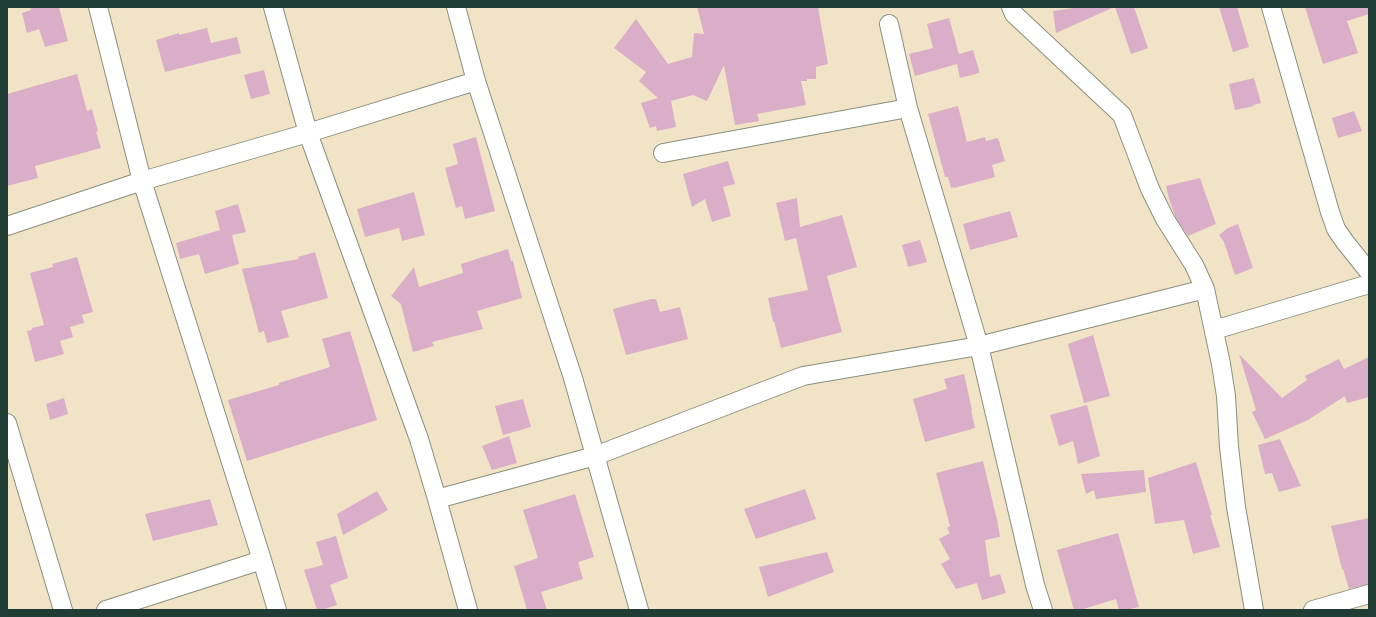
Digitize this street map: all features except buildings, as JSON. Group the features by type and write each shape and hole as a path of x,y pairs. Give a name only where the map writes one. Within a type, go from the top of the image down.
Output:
{"street":[{"path":"98,7 142,181 277,610"},
{"path":"273,7 308,133 419,439 468,610"},
{"path":"456,7 476,81 573,378 639,610"},
{"path":"1011,7 1014,14 1122,115 1150,189 1165,218 1194,265 1205,289 1221,364 1226,396 1229,447 1236,507 1254,610"},
{"path":"1271,7 1336,229 1369,272"},
{"path":"889,24 908,108 978,346 1043,610"},
{"path":"7,226 142,181 308,133 476,81"},
{"path":"663,153 908,108"},
{"path":"1214,330 1369,284"},
{"path":"437,498 595,456 803,376 978,346 1205,289"},
{"path":"7,423 63,610"},
{"path":"106,610 262,560"},
{"path":"1313,610 1369,594"}]}
